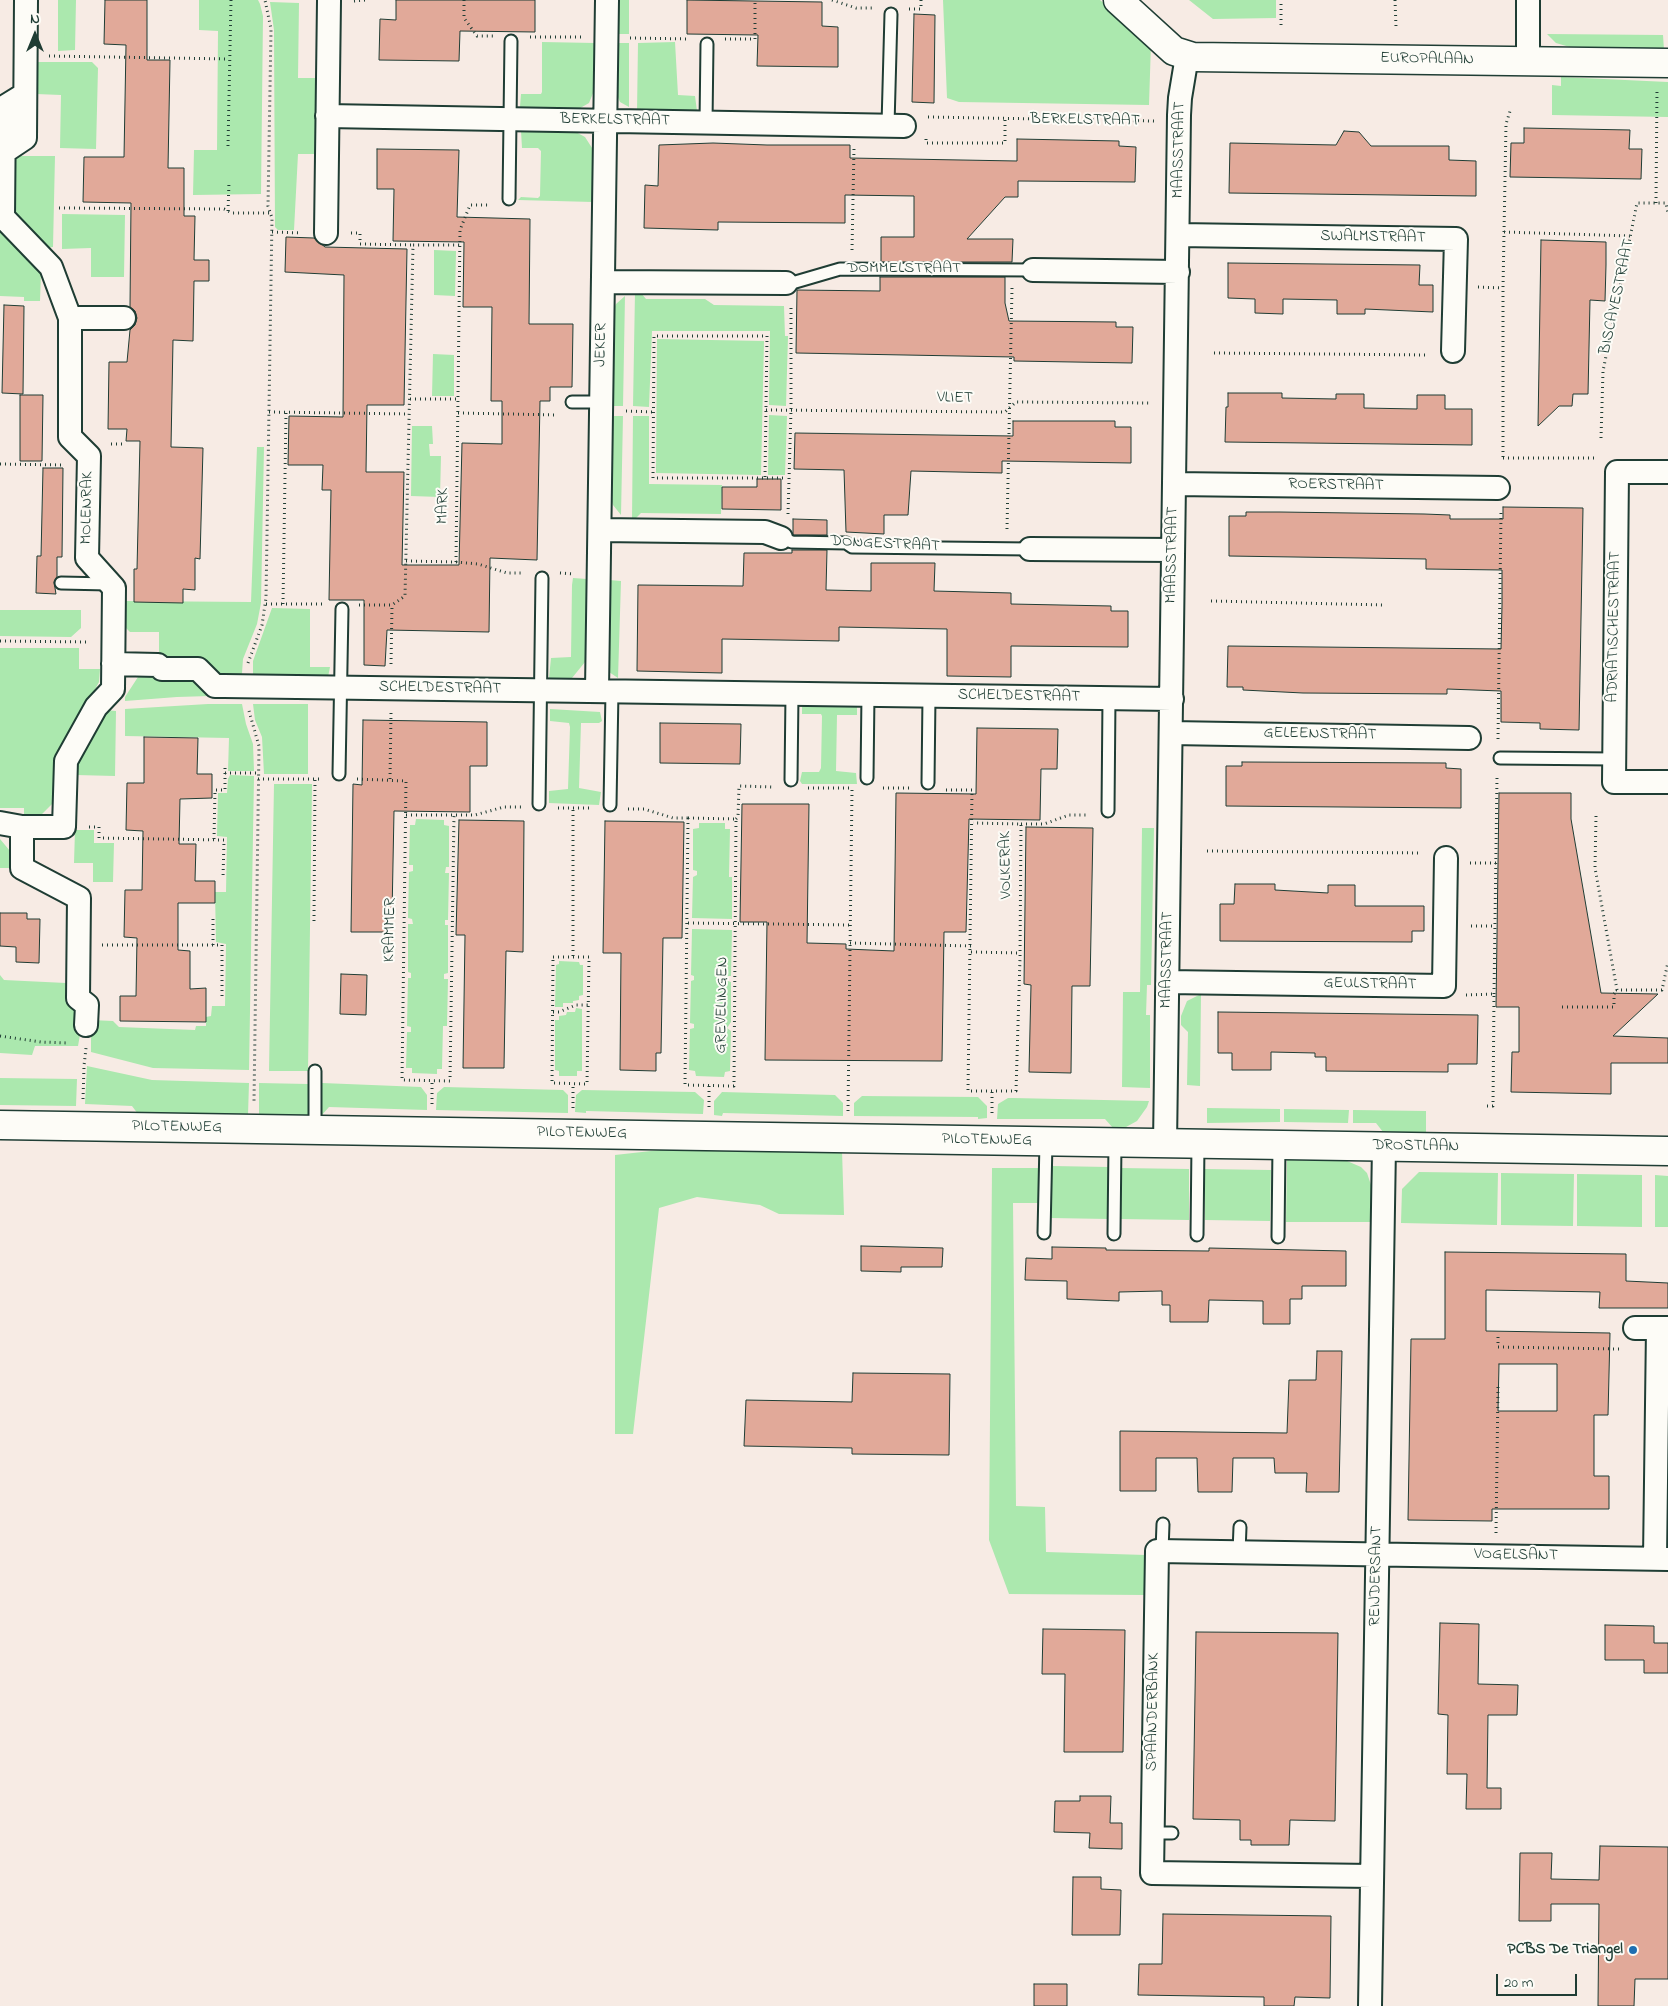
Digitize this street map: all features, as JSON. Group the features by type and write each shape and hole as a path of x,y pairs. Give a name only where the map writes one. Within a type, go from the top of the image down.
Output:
{"street":[{"path":"4,152 25,138 26,0"},
{"name":"JEKER","path":"605,691 600,530 611,407 603,282 607,0"},
{"path":"1118,0 1168,46 1179,54 1187,56"},
{"path":"1528,0 1528,61"},
{"path":"325,233 329,1"},
{"name":"EUROPALAAN","path":"1187,56 1211,58 1528,61 1663,75"},
{"name":"MAASSTRAAT","path":"1165,1144 1180,98 1187,56"},
{"name":"MOLENRAK","path":"25,94 2,108 4,152 3,217 51,268 70,318 70,437 89,456 87,558 110,584"},
{"name":"BERKELSTRAAT","path":"327,116 896,126"},
{"name":"SWALMSTRAAT","path":"1178,235 1456,239 1444,353"},
{"name":"DOMMELSTRAAT","path":"1033,270 1178,272"},
{"name":"DOMMELSTRAAT","path":"603,282 789,283"},
{"path":"70,318 124,318"},
{"path":"1609,465 1668,472"},
{"name":"ADRIATISCHESTRAAT","path":"1609,465 1614,782 1668,782"},
{"name":"ROERSTRAAT","path":"1174,484 1500,488"},
{"name":"DONGESTRAAT","path":"600,530 765,532 784,540"},
{"name":"DONGESTRAAT","path":"1030,549 1173,550"},
{"path":"0,823 22,827 64,827 66,761 96,707 113,690 114,588 110,584"},
{"name":"SCHELDESTRAAT","path":"113,664 158,665 162,669 198,670 215,686 1172,699"},
{"name":"GELEENSTRAAT","path":"1171,733 1469,738"},
{"path":"22,827 22,868 80,898 78,998 87,1005 80,1034"},
{"name":"GEULSTRAAT","path":"1168,982 1444,986 1446,858"},
{"name":"PILOTENWEG","path":"0,1125 1165,1144"},
{"name":"DROSTLAAN","path":"1165,1144 1668,1151"},
{"name":"REIJDERSANT","path":"1370,2006 1384,1146"},
{"name":"VOGELSANT","path":"1377,1554 1662,1559 1663,1328 1635,1328"},
{"name":"SPAANDERBANK","path":"1162,1551 1157,1551 1162,1833 1152,1873 1372,1876"},
{"path":"1162,1551 1377,1554"}],"lane":[{"path":"891,14 896,126"},
{"path":"504,202 510,120 506,39"},
{"path":"706,122 707,41"},
{"name":"DOMMELSTRAAT","path":"789,283 840,269 1033,270"},
{"path":"572,402 611,407"},
{"name":"DONGESTRAAT","path":"784,540 846,543 852,547 1030,549"},
{"path":"539,804 542,575"},
{"path":"61,583 110,584"},
{"path":"339,774 342,606"},
{"path":"605,691 610,805"},
{"path":"791,780 792,694"},
{"path":"867,778 868,694"},
{"path":"929,696 933,786"},
{"path":"1108,811 1109,698"},
{"path":"1500,758 1614,759"},
{"path":"315,1072 315,1130"},
{"path":"1044,1233 1046,1142"},
{"path":"1114,1234 1115,1143"},
{"path":"1197,1235 1198,1144"},
{"path":"1278,1237 1279,1145"},
{"path":"1162,1551 1163,1524"},
{"path":"1239,1552 1240,1527"}],"path":[{"path":"228,146 231,0"},
{"path":"248,667 249,658 262,625 266,604 272,232 268,206 271,29 265,0"},
{"path":"464,0 464,18 477,36 506,39"},
{"path":"624,38 707,41 755,39 755,0"},
{"path":"1281,0 1281,25"},
{"path":"1395,0 1396,27"},
{"path":"526,36 588,37"},
{"path":"46,56 229,59"},
{"path":"1663,75 1656,203 1666,203 1668,214"},
{"path":"1498,741 1506,124 1511,108"},
{"name":"BERKELSTRAAT","path":"926,121 926,117 1157,121"},
{"path":"926,135 926,142 1005,143 1005,119"},
{"path":"852,251 854,145"},
{"path":"228,211 229,182"},
{"name":"MARK","path":"456,562 460,230 470,205 504,202"},
{"name":"BISCAYESTRAAT","path":"1601,438 1603,371 1638,203 1656,203"},
{"path":"58,208 224,209 232,213 270,213"},
{"path":"272,232 360,233 360,244 460,245"},
{"path":"1504,232 1631,236"},
{"path":"266,604 392,605 405,596 412,245"},
{"path":"784,540 789,476 791,410 789,283"},
{"path":"1485,287 1503,288"},
{"path":"1007,534 1012,293"},
{"path":"765,477 767,336 654,336 653,478 788,478"},
{"path":"1214,353 1444,353"},
{"path":"410,399 458,399"},
{"name":"VLIET","path":"766,410 1005,412 1016,402 1140,403"},
{"path":"611,407 653,412"},
{"path":"269,412 410,414"},
{"path":"282,604 286,412"},
{"path":"458,413 566,415"},
{"path":"1503,457 1609,465"},
{"path":"0,464 64,465"},
{"path":"406,561 478,564 507,573 542,575 578,574"},
{"path":"1211,601 1384,604"},
{"path":"391,666 392,605"},
{"path":"0,641 91,642"},
{"path":"248,704 258,739 254,1104"},
{"path":"390,779 391,706"},
{"path":"214,839 215,790 225,790 226,765"},
{"path":"226,773 258,773"},
{"path":"258,779 264,779"},
{"path":"314,921 315,779"},
{"name":"KRAMMER","path":"406,781 402,1080 432,1080"},
{"name":"GREVELINGEN","path":"709,1086 734,1086 736,819 738,817 739,786 774,787"},
{"name":"VOLKERAK","path":"933,786 972,790 968,1090 1016,1090 1021,824 973,824"},
{"path":"804,788 857,788"},
{"path":"877,788 916,788"},
{"path":"848,1116 852,792"},
{"path":"1485,1106 1493,1106 1497,792"},
{"path":"572,956 573,808"},
{"path":"432,1110 432,1080 450,1080 454,815"},
{"path":"1021,824 1044,824 1069,815 1091,815"},
{"path":"1562,1006 1614,1007 1614,994 1617,990 1595,868 1596,816"},
{"path":"709,1114 709,1086 685,1085 688,818 736,819"},
{"path":"82,827 98,827 98,838 224,840 223,878"},
{"path":"1207,851 1446,858 1496,863"},
{"path":"213,917 213,945"},
{"path":"688,923 850,925"},
{"path":"1476,926 1495,926"},
{"path":"850,943 971,946"},
{"path":"118,944 222,945 222,999"},
{"path":"971,952 1020,953"},
{"path":"554,956 588,956 588,1005 587,1084 552,1083 554,956"},
{"path":"1617,990 1662,990 1668,962"},
{"path":"1663,986 1668,987"},
{"path":"1461,995 1494,994"},
{"path":"553,1012 559,1012 576,1005 588,1005"},
{"path":"0,1036 41,1042 80,1034 83,1103"},
{"path":"572,1112 573,1083"},
{"path":"992,1091 992,1118"},
{"path":"1498,1337 1498,1347 1624,1349"},
{"path":"1496,1537 1498,1386"}],"green space":[{"path":"58,0 76,0 75,50 58,51"},
{"path":"199,0 258,0 260,4 263,16 261,194 193,195 194,150 217,150 218,31 199,30"},
{"path":"617,0 629,0 629,34 616,34"},
{"path":"943,0 1100,0 1151,43 1149,105 959,102 947,98"},
{"path":"1189,0 1276,0 1276,18 1213,19"},
{"path":"270,2 299,3 298,78 315,78 318,81 317,148 315,154 298,154 294,230 278,230 275,227 274,30"},
{"path":"1547,34 1663,35 1664,50 1573,48 1556,43"},
{"path":"542,42 595,43 596,86 589,103 575,111 523,110 520,107 521,94 541,94 542,92"},
{"path":"675,42 678,95 695,96 697,111 695,113 637,112 638,43"},
{"path":"615,43 629,43 629,107 620,102 615,90"},
{"path":"38,62 92,62 98,68 96,149 60,148 61,95 36,94"},
{"path":"1561,77 1668,82 1668,117 1552,115 1552,85 1561,86"},
{"path":"521,131 574,131 585,137 594,151 593,202 518,200 521,197 538,198 540,196 541,151 538,148 522,148"},
{"path":"11,156 55,156 53,247 47,248 20,220 11,206"},
{"path":"62,214 125,215 124,277 91,277 91,248 62,249"},
{"path":"0,231 41,272 40,301 24,301 24,297 0,296"},
{"path":"434,250 456,251 455,296 434,295"},
{"path":"635,292 641,293 646,299 705,299 714,305 784,306 785,336 788,336 786,406 769,405 770,331 652,331 649,407 633,406"},
{"path":"625,296 623,406 611,406 613,310 616,304"},
{"path":"657,339 764,341 761,475 656,473"},
{"path":"433,354 454,355 454,396 432,396"},
{"path":"769,415 787,416 785,475 768,475"},
{"path":"611,416 623,416 621,515 613,505 610,495"},
{"path":"633,416 649,416 649,484 722,485 721,514 641,513 632,520"},
{"path":"412,426 432,426 433,444 429,444 430,456 441,456 440,497 411,496"},
{"path":"257,447 264,447 261,603 257,624 243,659 241,676 218,675 164,661 159,654 159,632 130,632 125,627 125,601 251,602"},
{"path":"573,578 587,579 585,662 572,678 552,680 549,678 551,658 571,657"},
{"path":"609,580 621,581 618,678 609,672 607,659"},
{"path":"272,608 310,609 310,667 330,667 328,677 253,675 253,661"},
{"path":"0,610 81,610 81,628 71,637 0,636"},
{"path":"0,648 79,648 79,669 100,669 99,682 56,762 54,802 41,815 24,815 24,808 0,808"},
{"path":"138,677 192,678 210,696 125,701 125,697"},
{"path":"242,704 253,744 254,771 228,771 229,738 125,736 125,709"},
{"path":"253,704 308,704 308,774 264,774 262,737 255,720"},
{"path":"804,704 857,706 857,715 837,715 836,771 856,773 857,784 802,784 800,781 802,772 819,772 821,768 822,716 821,714 802,714"},
{"path":"550,709 600,712 602,721 599,723 581,723 579,788 601,792 599,805 549,803 549,791 568,789 570,727 569,723 550,721"},
{"path":"104,710 116,711 115,776 76,775 76,760"},
{"path":"230,775 254,776 249,1070 153,1068 91,1052 91,1020 113,1021 119,1027 195,1030 196,1026 206,1026 206,1017 211,1016 212,1006 225,1006 226,944 216,942 215,892 226,892 227,837 217,836 218,793 227,793"},
{"path":"274,784 312,784 308,1071 269,1071"},
{"path":"416,819 444,820 444,825 449,826 449,867 446,867 445,873 449,873 448,920 445,920 445,925 448,925 448,973 444,974 444,979 448,979 447,1026 443,1026 442,1069 437,1069 437,1074 412,1073 412,1068 406,1068 407,1032 411,1032 411,1027 407,1026 408,978 411,978 411,973 408,972 408,924 413,924 412,919 408,918 409,872 413,871 413,865 409,865 410,825 415,825"},
{"path":"699,823 725,823 725,829 730,829 729,877 732,877 732,919 692,918 693,877 697,875 697,871 693,870 693,829 699,828"},
{"path":"1142,828 1154,828 1151,985 1147,985 1146,1015 1150,1015 1150,1088 1122,1087 1123,992 1140,992"},
{"path":"75,830 94,830 94,843 114,843 113,882 93,882 93,863 74,863"},
{"path":"0,839 10,851 9,868 0,868"},
{"path":"692,929 732,930 731,976 728,976 728,981 731,982 731,1022 727,1028 731,1031 730,1071 725,1072 724,1077 696,1076 695,1071 689,1070 690,1029 694,1028 694,1024 690,1023 691,981 694,980 694,976 691,975"},
{"path":"559,961 579,962 580,965 583,965 583,995 579,996 579,1000 573,1001 573,1003 563,1003 563,1007 555,1007 556,965 559,964"},
{"path":"0,975 4,980 66,983 67,1004 81,1005 81,1029 78,1046 35,1046 32,1055 0,1053"},
{"path":"1201,994 1200,1086 1187,1085 1188,1032 1181,1025 1181,1016 1187,1001"},
{"path":"576,1008 582,1009 582,1071 577,1071 577,1076 559,1076 559,1071 555,1070 555,1020 559,1020 559,1016 566,1015 567,1012 575,1012"},
{"path":"87,1066 152,1080 249,1083 248,1115 138,1114 132,1106 85,1104"},
{"path":"0,1078 77,1079 76,1106 0,1105"},
{"path":"259,1083 308,1084 309,1116 259,1115"},
{"path":"322,1083 421,1087 427,1095 427,1110 329,1107 321,1116"},
{"path":"444,1087 563,1090 568,1095 568,1113 436,1110 437,1093"},
{"path":"582,1090 695,1092 704,1100 703,1114 575,1112 576,1095"},
{"path":"722,1092 835,1095 843,1103 843,1116 723,1113 722,1116 714,1115 714,1101"},
{"path":"862,1096 978,1097 987,1106 987,1118 854,1116 854,1103"},
{"path":"1008,1098 1149,1101 1137,1121 1126,1127 1113,1128 1105,1119 997,1119 998,1104"},
{"path":"1207,1108 1280,1109 1280,1122 1207,1123"},
{"path":"1284,1109 1349,1110 1348,1123 1284,1122"},
{"path":"1353,1110 1426,1111 1426,1133 1383,1132 1376,1123 1353,1123"},
{"path":"696,1146 842,1150 844,1215 779,1214 760,1205 697,1197 659,1208 633,1434 615,1434 615,1155"},
{"path":"1287,1160 1347,1161 1361,1167 1367,1173 1372,1188 1372,1222 1286,1222"},
{"path":"1052,1166 1109,1167 1108,1219 1051,1218"},
{"path":"992,1168 1039,1168 1039,1203 1013,1203 1016,1506 1045,1507 1046,1552 1146,1555 1145,1595 1009,1594 989,1540"},
{"path":"1120,1168 1189,1169 1189,1220 1120,1219"},
{"path":"1205,1169 1271,1170 1270,1221 1205,1220"},
{"path":"1419,1172 1498,1173 1497,1225 1401,1223 1402,1189"},
{"path":"1501,1173 1574,1174 1573,1226 1501,1225"},
{"path":"1577,1174 1642,1175 1642,1227 1577,1226"},
{"path":"1655,1175 1668,1176 1668,1227 1655,1227"}],"building":[{"path":"105,0 147,0 147,60 170,60 168,168 184,168 184,216 195,216 194,260 209,260 209,281 194,281 193,341 173,340 171,447 203,448 200,559 195,558 195,590 183,589 183,603 134,602 134,569 137,569 140,441 126,441 127,429 108,429 109,362 127,362 130,330 135,325 137,318 135,311 130,307 131,203 83,202 84,157 124,157 126,45 104,44"},
{"path":"396,0 535,0 535,32 460,31 459,61 379,60 380,19 396,20"},
{"path":"687,0 822,2 822,26 838,27 838,67 757,66 758,35 687,34"},
{"path":"914,14 935,15 934,103 912,102"},
{"path":"1524,128 1630,130 1629,149 1642,149 1641,179 1510,177 1511,143 1524,143"},
{"path":"1344,131 1359,132 1371,146 1449,146 1449,160 1476,161 1476,196 1229,193 1230,143 1336,145"},
{"path":"1017,139 1119,141 1119,146 1136,147 1135,182 1018,181 1018,197 1005,197 967,239 1013,239 1012,262 881,262 881,237 914,237 914,196 845,195 845,223 718,222 718,230 644,228 645,185 658,186 659,145 713,143 850,145 850,158 1017,161"},
{"path":"377,149 459,150 457,217 530,219 529,324 573,324 572,387 550,387 550,401 540,401 537,560 490,558 489,632 387,630 385,666 364,665 364,600 329,600 331,490 322,490 323,465 288,465 289,416 343,417 344,275 285,272 286,237 314,238 325,247 407,249 404,405 367,405 366,472 404,472 402,565 459,565 462,443 502,444 502,401 491,401 492,307 463,307 464,242 393,241 394,189 377,189"},
{"path":"1541,240 1606,242 1606,265 1605,301 1590,300 1588,394 1573,394 1572,406 1559,406 1538,426"},
{"path":"1228,263 1420,265 1419,285 1433,285 1433,312 1365,309 1365,314 1337,314 1337,300 1283,299 1283,314 1255,313 1255,299 1228,298"},
{"path":"880,277 1005,277 1005,303 1009,321 1116,322 1116,327 1133,327 1132,363 1014,361 1014,357 796,353 797,290 880,291"},
{"path":"4,305 24,306 23,394 2,393"},
{"path":"1228,393 1282,393 1282,398 1336,399 1336,394 1364,394 1364,408 1417,409 1417,395 1445,395 1445,409 1472,409 1472,445 1225,442"},
{"path":"20,395 43,395 42,461 20,461"},
{"path":"1013,421 1115,421 1115,427 1131,427 1131,463 1002,461 1002,473 911,471 908,515 884,515 884,534 846,532 844,470 794,469 795,433 1013,436"},
{"path":"43,468 63,468 62,557 57,557 57,577 54,582 56,594 36,593 37,556 41,556"},
{"path":"757,479 781,479 781,510 722,509 722,487 757,487"},
{"path":"1503,507 1583,508 1579,730 1540,729 1540,723 1501,722 1501,691 1447,689 1447,694 1303,693 1243,690 1243,687 1227,687 1228,646 1501,649 1502,605 1502,570 1426,569 1426,559 1229,556 1229,516 1246,516 1246,512 1280,512 1424,514 1450,515 1450,519 1503,519"},
{"path":"793,519 827,520 827,535 793,535"},
{"path":"792,550 827,550 826,590 871,591 871,563 935,563 934,591 1011,593 1011,604 1111,606 1111,611 1128,611 1128,647 1011,646 1011,677 947,676 947,629 839,627 839,641 722,639 722,673 637,671 638,585 743,586 744,553 792,553"},
{"path":"363,720 487,722 487,766 470,766 470,812 394,811 392,915 387,915 387,932 351,932 353,784 362,785"},
{"path":"660,723 741,724 740,764 660,763"},
{"path":"977,728 1058,729 1057,769 1041,769 1040,820 969,819 966,932 944,932 942,1061 765,1060 767,922 740,922 742,804 809,804 807,943 846,944 846,949 894,951 896,793 976,794"},
{"path":"144,737 198,738 197,774 212,774 212,798 180,799 179,844 196,844 195,881 215,881 215,903 178,903 178,950 190,951 190,989 206,988 206,1022 120,1021 120,996 136,996 137,938 124,937 125,890 142,890 143,831 126,830 127,783 144,783"},
{"path":"1242,762 1446,763 1446,768 1461,769 1461,808 1226,806 1226,766 1242,766"},
{"path":"1499,793 1571,793 1571,819 1601,993 1658,994 1613,1036 1668,1038 1668,1063 1611,1063 1611,1094 1511,1092 1512,1052 1519,1052 1519,1007 1496,1007"},
{"path":"459,820 524,821 523,952 506,951 504,1068 463,1068 465,935 456,935"},
{"path":"605,821 684,822 682,938 663,938 661,1053 656,1053 656,1071 620,1070 621,953 603,953"},
{"path":"1026,827 1093,828 1090,986 1072,986 1071,1073 1029,1072 1031,985 1024,984"},
{"path":"1235,884 1275,884 1275,890 1328,893 1328,885 1355,885 1355,906 1424,906 1424,931 1412,931 1412,942 1220,941 1220,904 1234,904"},
{"path":"0,913 27,913 27,919 40,919 39,963 16,962 16,947 0,946"},
{"path":"341,974 367,975 366,1015 340,1014"},
{"path":"1218,1012 1478,1015 1477,1064 1448,1064 1448,1072 1326,1071 1326,1057 1315,1057 1315,1053 1271,1052 1271,1070 1232,1070 1232,1053 1218,1053"},
{"path":"861,1246 943,1248 942,1267 901,1267 901,1272 861,1271"},
{"path":"1052,1247 1106,1248 1106,1250 1209,1251 1209,1248 1346,1251 1346,1286 1302,1286 1302,1299 1290,1299 1290,1324 1263,1324 1263,1301 1209,1300 1208,1322 1170,1322 1170,1305 1162,1305 1162,1291 1119,1292 1119,1301 1067,1299 1067,1281 1025,1280 1026,1258 1052,1259"},
{"path":"1445,1252 1626,1254 1626,1281 1668,1283 1668,1308 1599,1308 1600,1292 1486,1290 1486,1331 1610,1333 1608,1415 1594,1415 1594,1476 1609,1476 1609,1509 1492,1509 1492,1521 1408,1520 1411,1339 1445,1339","holes":["1499,1364 1557,1364 1557,1411 1498,1411"]},
{"path":"1317,1351 1342,1351 1339,1492 1306,1492 1307,1473 1275,1473 1274,1458 1233,1458 1232,1492 1198,1492 1197,1458 1156,1458 1156,1491 1120,1491 1120,1431 1287,1433 1289,1380 1316,1380"},
{"path":"853,1373 950,1374 949,1455 852,1454 852,1448 744,1446 746,1400 852,1402"},
{"path":"1440,1623 1479,1624 1478,1684 1518,1685 1517,1715 1488,1715 1487,1788 1501,1788 1501,1809 1466,1809 1467,1774 1447,1774 1448,1715 1438,1714"},
{"path":"1605,1625 1654,1626 1654,1643 1668,1643 1668,1673 1644,1673 1644,1660 1605,1660"},
{"path":"1043,1629 1125,1630 1123,1752 1064,1752 1065,1674 1042,1674"},
{"path":"1196,1632 1338,1633 1335,1821 1290,1820 1289,1845 1251,1845 1251,1840 1240,1840 1240,1820 1193,1819"},
{"path":"1080,1796 1111,1796 1110,1823 1122,1823 1122,1849 1089,1848 1090,1833 1054,1832 1055,1801 1080,1801"},
{"name":"PCBS De Triangel","path":"1600,1846 1668,1847 1668,1979 1635,1979 1634,2006 1598,2006 1599,1904 1551,1904 1551,1921 1519,1921 1520,1853 1552,1853 1551,1879 1599,1880"},
{"path":"1073,1877 1101,1877 1101,1889 1121,1890 1120,1935 1072,1935"},
{"path":"1163,1914 1331,1916 1330,1998 1295,1997 1294,2006 1264,2006 1264,1997 1138,1995 1139,1964 1162,1964"},
{"path":"1034,1984 1067,1984 1067,2006 1034,2006"}],"place":[{"name":"PCBS De Triangel","path":"1633,1950"}]}
